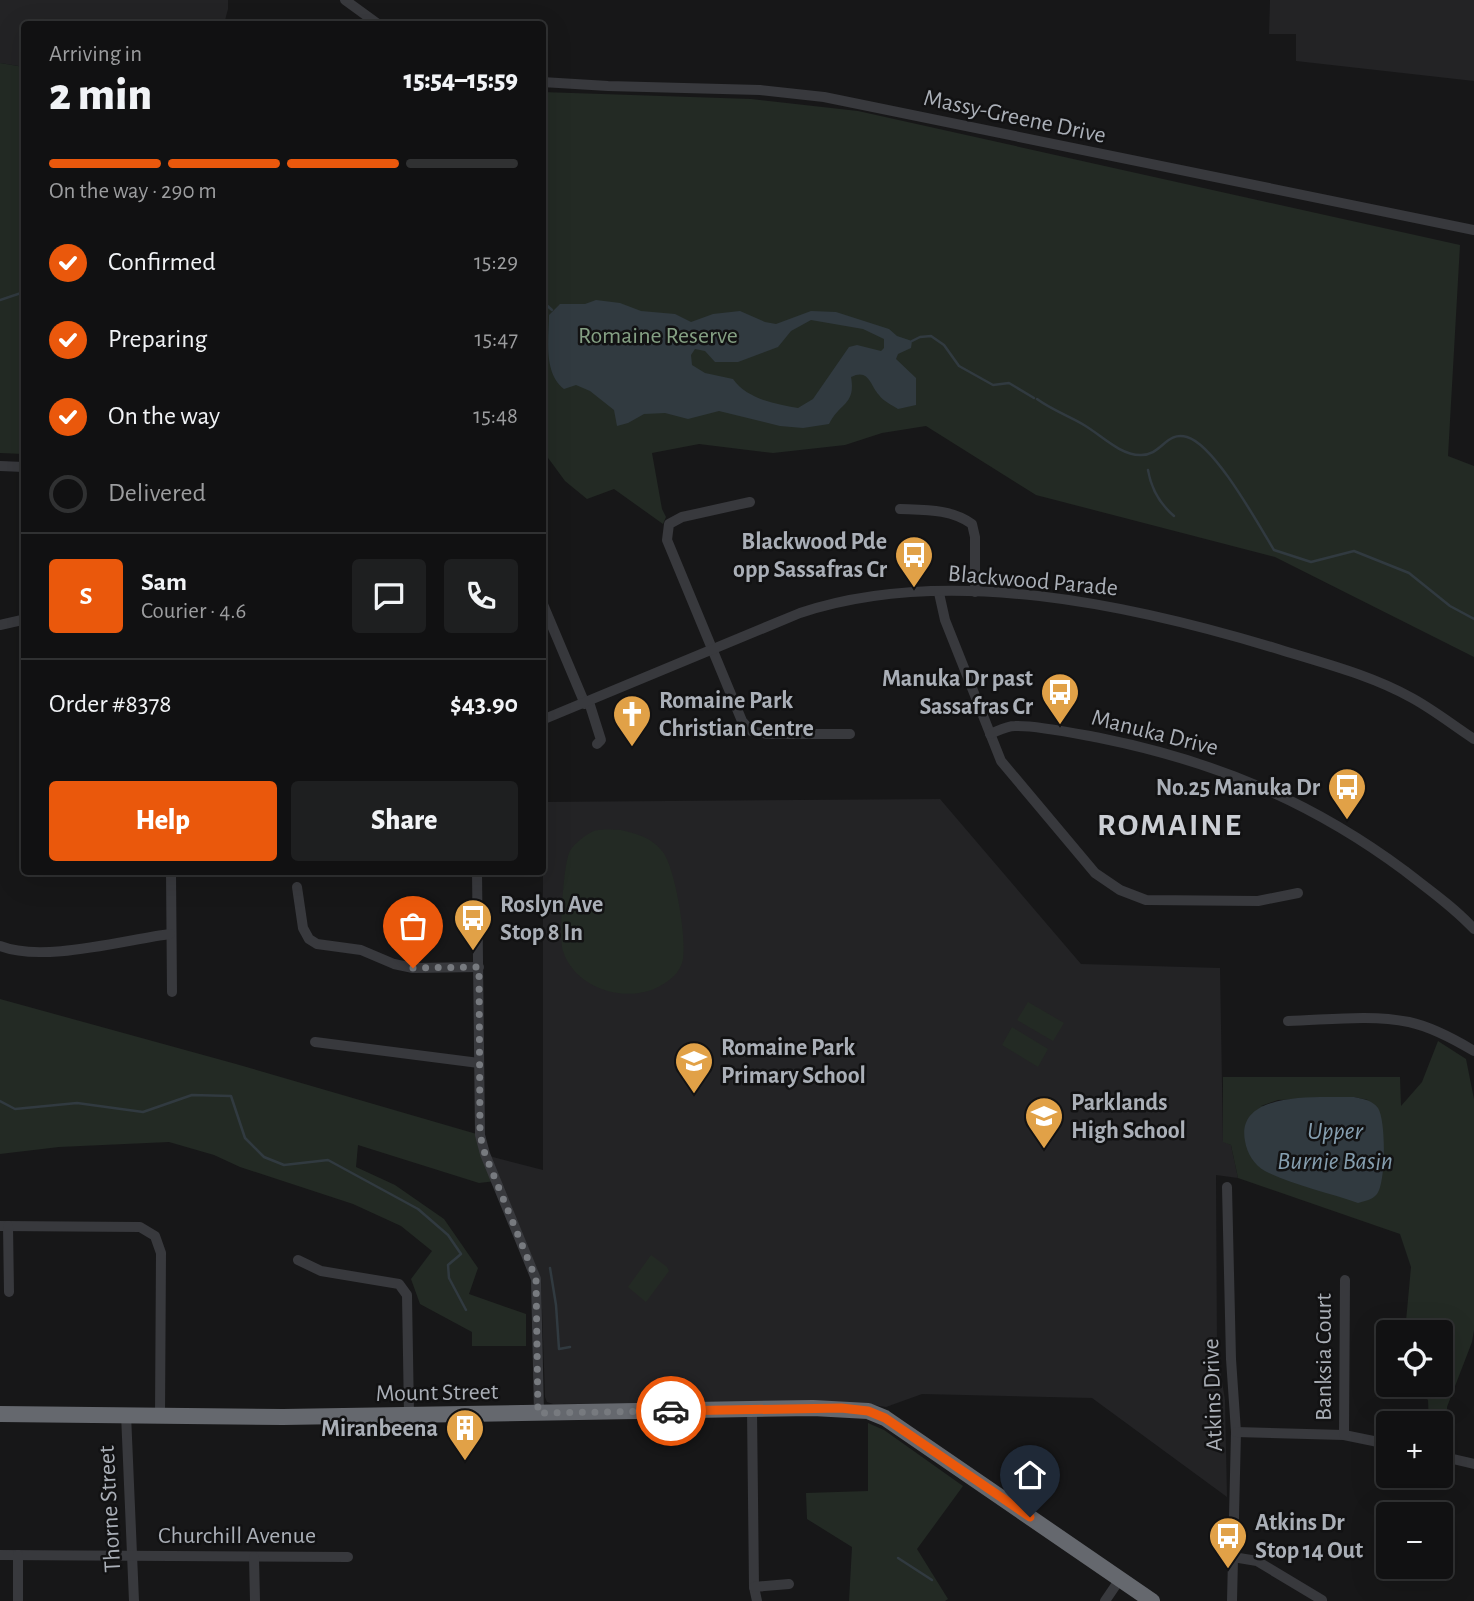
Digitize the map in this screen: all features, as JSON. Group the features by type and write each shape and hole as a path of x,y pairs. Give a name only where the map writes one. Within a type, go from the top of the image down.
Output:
{"highway":[{"name":"Mount Street","path":"0,1414 283,1417 841,1408 868,1411 885,1418 1152,1601"}],"street":[{"path":"345,0 374,21"},
{"name":"Massy-Greene Drive","path":"546,82 760,90 824,97 1474,230"},
{"path":"0,466 21,467"},
{"path":"750,502 682,517 669,524 667,540 742,721 751,731 768,734 850,734"},
{"path":"900,509 942,511 961,516 972,524 975,537 975,592"},
{"name":"Blackwood Parade","path":"546,718 830,603 871,597 975,592 1089,603 1167,618 1227,634 1382,683 1413,698 1474,739"},
{"path":"939,593 946,620 1001,761 1095,873 1120,890 1146,900 1258,901 1298,894"},
{"path":"546,611 601,734 601,740 597,744"},
{"path":"0,625 21,620"},
{"name":"Manuka Drive","path":"990,734 1016,726 1085,735 1153,748 1256,783 1325,817 1375,849 1474,929"},
{"path":"171,875 172,992"},
{"path":"477,875 480,1135 485,1154 536,1279 538,1413"},
{"path":"297,887 303,928 309,939 317,944 361,950 394,964 413,968 479,967"},
{"path":"0,946 22,953 44,953 170,934"},
{"path":"1287,1021 1381,1019 1410,1022 1434,1030 1474,1051"},
{"path":"315,1042 478,1063"},
{"name":"Atkins Drive","path":"1227,1187 1231,1359 1236,1432 1232,1601"},
{"path":"9,1292 4,1226 140,1227 155,1236 161,1254 160,1416"},
{"path":"299,1260 321,1271 399,1284 407,1295 409,1415"},
{"name":"Banksia Court","path":"1344,1435 1345,1280"},
{"path":"752,1410 754,1587 757,1601"},
{"name":"Thorne Street","path":"126,1414 134,1601"},
{"path":"1236,1432 1344,1435 1376,1442"},
{"path":"1453,1459 1474,1464"},
{"name":"Churchill Avenue","path":"0,1555 348,1557"},
{"path":"18,1555 18,1601"},
{"path":"254,1557 255,1601"},
{"path":"1233,1557 1256,1561 1322,1600"},
{"path":"1105,1601 1120,1579"},
{"path":"754,1587 789,1584"}],"shaded area":[{"path":"0,0 228,0 225,21 21,21 21,66 0,63"},
{"path":"1270,0 1474,0 1474,81 1296,61 1296,34 1269,34"},
{"path":"940,799 1081,964 1220,968 1223,1141 1231,1145 1238,1178 1216,1175 1217,1350 1225,1400 1227,1497 1092,1398 922,1394 886,1407 862,1403 547,1402 541,1279 489,1156 543,1170 543,875 546,875 546,802"}],"green space":[{"path":"0,63 21,66 21,454 0,453"},
{"name":"Romaine Reserve","path":"546,92 751,99 858,111 1460,245 1448,456 1474,466 1474,657 1275,557 1036,495 926,426 882,433 845,445 773,453 699,444 652,453 662,509 666,517 663,524 614,489 587,499 565,481 546,455"},
{"path":"621,830 648,839 658,846 667,859 679,903 684,949 681,967 665,983 652,990 622,994 592,985 580,976 570,965 562,943 564,884 570,851 593,831"},
{"path":"0,999 480,1135 496,1181 479,1183 358,1145 356,1167 395,1185 444,1219 478,1268 469,1294 526,1314 526,1346 472,1346 472,1332 420,1304 411,1279 432,1251 401,1226 353,1204 169,1142 59,1147 0,1154"},
{"path":"1028,1002 1064,1023 1053,1041 1017,1020"},
{"path":"1012,1027 1048,1049 1038,1067 1002,1045"},
{"path":"1438,1041 1466,1059 1474,1099 1474,1330 1453,1391 1453,1320 1406,1320 1411,1267 1400,1234 1238,1178 1231,1145 1223,1142 1223,1077 1400,1077 1401,1106 1422,1082","holes":["1354,1097 1368,1100 1261,1106 1278,1100"]},
{"path":"651,1255 669,1271 646,1302 628,1287"},
{"path":"1425,1397 1451,1397 1447,1411 1428,1411 1428,1400"},
{"path":"868,1423 884,1430 963,1486 917,1549 948,1599 945,1601 849,1601 852,1547 807,1519 806,1493 868,1491"}],"water":[{"path":"596,300 620,303 641,311 675,314 691,322 713,314 740,311 776,324 811,311 836,312 889,329 897,336 912,341 911,348 898,354 896,359 916,378 916,405 898,409 881,397 865,376 857,375 851,377 849,398 829,424 803,428 780,426 719,411 688,419 665,413 644,414 617,426 614,410 590,391 576,385 564,389 557,382 550,365 549,315 560,304 585,304","holes":["811,320 863,329 884,339 884,348 881,351 857,345 849,347 813,399 798,408 762,400 739,386 733,379 705,373 692,365 691,355 695,349 705,351 715,362 738,362 778,347 791,331"]},
{"name":"Upper Burnie Basin","path":"1354,1097 1373,1103 1381,1115 1384,1138 1382,1178 1380,1188 1373,1198 1358,1203 1275,1176 1258,1165 1247,1150 1246,1124 1253,1112 1267,1104 1303,1098"}],"waterway":[{"path":"0,300 21,293"},
{"path":"546,305 552,310"},
{"path":"912,341 931,336 944,345 959,366 993,385 1009,383 1034,398"},
{"path":"1037,399 1125,452 1147,454 1154,452 1173,437 1187,437 1198,443 1223,469 1274,550 1311,562 1354,551 1409,573 1450,606 1474,619"},
{"path":"1148,470 1157,495 1174,516"},
{"path":"0,1101 15,1109 77,1103 143,1112 192,1095 231,1096 245,1138 264,1157 284,1165 328,1160 418,1209 448,1235 461,1254 448,1265 449,1278 466,1310"},
{"path":"550,1268 559,1349 570,1347"},
{"path":"898,1558 932,1580"}],"way so far":[{"path":"413,968 479,967 480,1135 485,1154 536,1279 538,1413 671,1411"}],"place":[{"name":"Blackwood Pde opp Sassafras Cr","path":"914,589"},
{"name":"Manuka Dr past Sassafras Cr","path":"1060,726"},
{"name":"Romaine Park Christian Centre","path":"632,748"},
{"name":"No.25 Manuka Dr","path":"1347,821"},
{"name":"Roslyn Ave Stop 8 In","path":"473,952"},
{"name":"Romaine Park Primary School","path":"694,1095"},
{"name":"Parklands High School","path":"1044,1150"},
{"name":"Miranbeena","path":"465,1462"},
{"name":"Atkins Dr Stop 14 Out","path":"1228,1570"}],"district":[{"name":"ROMAINE","path":"1170,824"}],"route":[{"path":"671,1411 841,1408 868,1411 885,1418 937,1452 1030,1517"}]}
